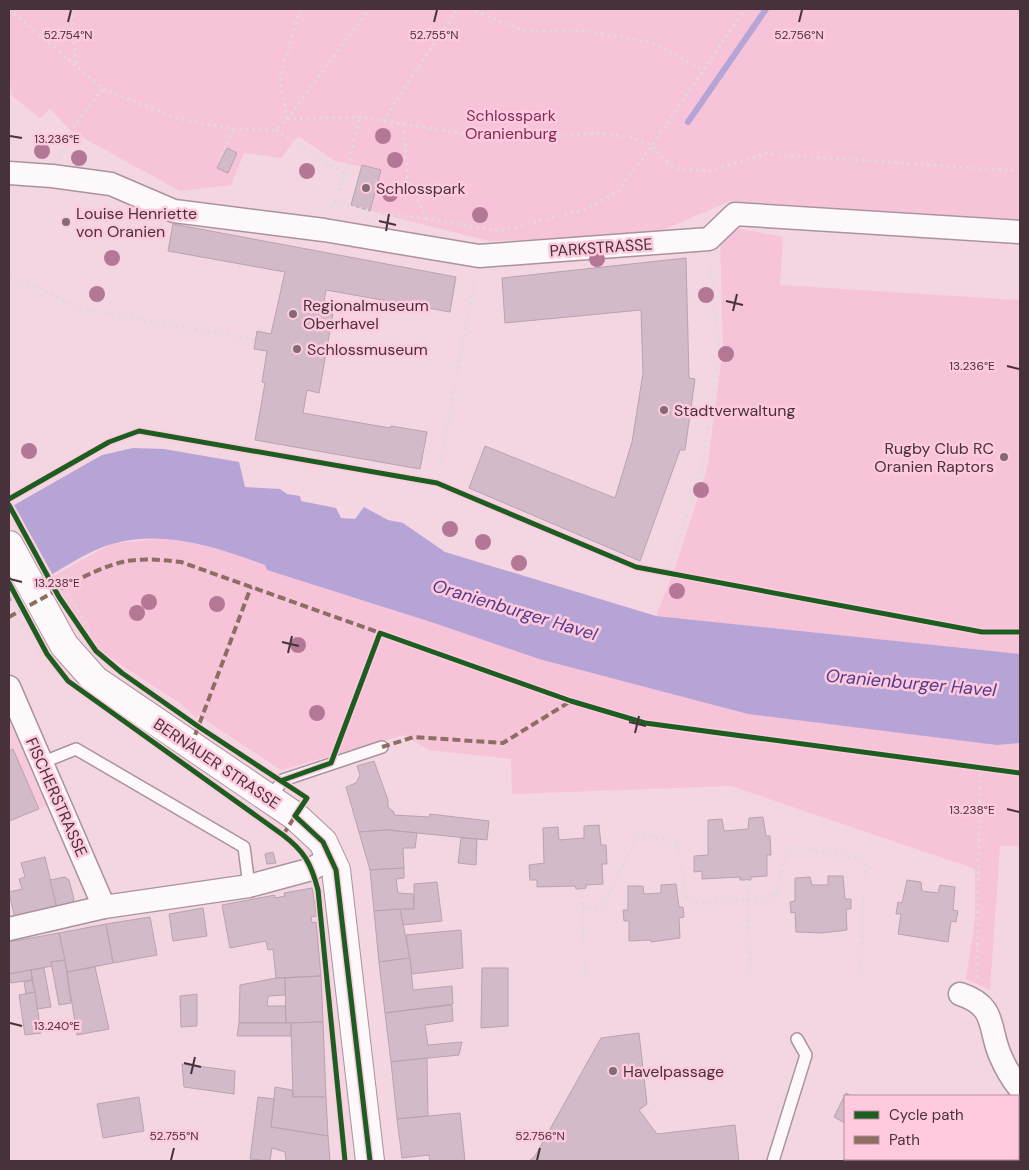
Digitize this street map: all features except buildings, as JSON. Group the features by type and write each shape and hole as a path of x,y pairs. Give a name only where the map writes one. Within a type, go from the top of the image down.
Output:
{"main road":[{"name":"BERNAUER STRASSE","path":"9,546 64,645 95,680 270,798 311,828 332,856 336,870 370,1161"}],"street":[{"name":"PARKSTRASSE","path":"9,173 52,176 111,184 174,210 324,230 479,256 709,239"},
{"path":"709,239 735,214 1020,232"},
{"name":"FISCHERSTRASSE","path":"9,688 104,907"},
{"path":"9,929 104,907 250,886 312,869 332,856"},
{"path":"966,996 987,1011 995,1032 999,1054 1013,1081 1020,1089"}],"lane":[{"path":"270,798 283,780 382,748"},
{"path":"41,763 76,749 244,847 250,886"},
{"path":"773,1161 806,1055 797,1039"}],"path":[{"path":"9,9 103,90 179,119 234,129 276,130 345,174"},
{"path":"72,9 76,66"},
{"path":"288,119 280,77 300,9"},
{"path":"276,130 288,119 369,9"},
{"path":"382,121 457,9"},
{"path":"469,9 524,31 585,31 651,42 702,70"},
{"path":"334,202 370,211 500,231 587,209 619,190 652,146 745,9"},
{"path":"1014,9 1020,13"},
{"path":"69,134 103,90"},
{"path":"288,119 360,117 502,140 599,133 632,137 652,146 674,168 709,171 766,154 1020,171"},
{"path":"324,230 345,174 360,117"},
{"path":"404,124 407,178 427,219"},
{"path":"218,160 234,129"},
{"path":"668,572 702,468 719,355 709,239"},
{"path":"437,483 479,256"},
{"path":"9,275 83,309 255,340"},
{"path":"64,588 92,630"},
{"path":"12,616 38,654"},
{"path":"966,996 978,973 980,769"},
{"path":"582,908 603,906 637,837 645,835 677,841 687,899 692,903 769,899 774,896 786,854 789,849 794,847 862,860 865,864 860,970"},
{"path":"747,880 746,900 750,973"},
{"path":"582,889 585,979"},
{"path":"644,1116 657,1102"}],"shaded area":[{"path":"9,710 50,804 9,822"}],"green space":[{"name":"Schlosspark Oranienburg","path":"9,9 1020,9 1020,219 730,201 651,235 489,241 370,211 381,170 335,161 298,136 281,158 244,153 231,185 180,191 71,131 50,109 40,118 12,96 9,77"},
{"path":"737,228 783,237 780,285 1020,300 1020,654 656,616 676,565 707,469 723,347 720,241 727,232"},
{"path":"163,538 216,547 265,565 267,570 434,623 748,714 997,745 1020,743 1020,846 1000,846 990,990 966,979 975,919 975,869 731,786 512,794 511,759 429,750 404,735 281,770 198,715 197,718 178,702 88,643 44,581 111,544"}],"water":[{"name":"Oranienburger Havel","path":"133,448 164,449 239,462 245,487 280,489 287,494 300,496 301,501 336,508 341,518 355,519 364,507 388,520 403,523 445,552 656,616 1020,654 1020,743 997,745 748,714 539,659 434,623 267,570 265,565 228,552 209,546 170,539 131,540 100,548 9,602 9,508 102,455"}],"pier":[{"path":"13,503 54,577 13,602 9,594 9,505"}],"waterway":[{"path":"688,122 766,9"}],"marked path":[{"path":"9,617 67,585 114,564 127,561 154,560 181,562 383,634"},
{"path":"191,746 251,587"},
{"path":"382,747 414,737 503,743 571,701"},
{"path":"283,835 297,813"}],"cycle path":[{"path":"9,499 109,442 139,431 437,483 636,567 982,632 1020,632"},
{"path":"9,505 59,597 96,651 122,673 199,727 307,798 295,816 323,842 336,870 370,1161"},
{"path":"9,583 47,654 68,681 283,835 306,858 313,872 318,890 345,1161"},
{"path":"283,780 331,763 380,633 571,701 645,723 1020,773"}],"place":[{"name":"Schlosspark","path":"366,188"},
{"name":"Louise Henriette von Oranien","path":"66,222"},
{"name":"Regionalmuseum Oberhavel","path":"293,314"},
{"name":"Schlossmuseum","path":"297,349"},
{"name":"Stadtverwaltung","path":"664,410"},
{"name":"Rugby Club RC Oranien Raptors","path":"1004,457"},
{"name":"Havelpassage","path":"613,1071"}]}
